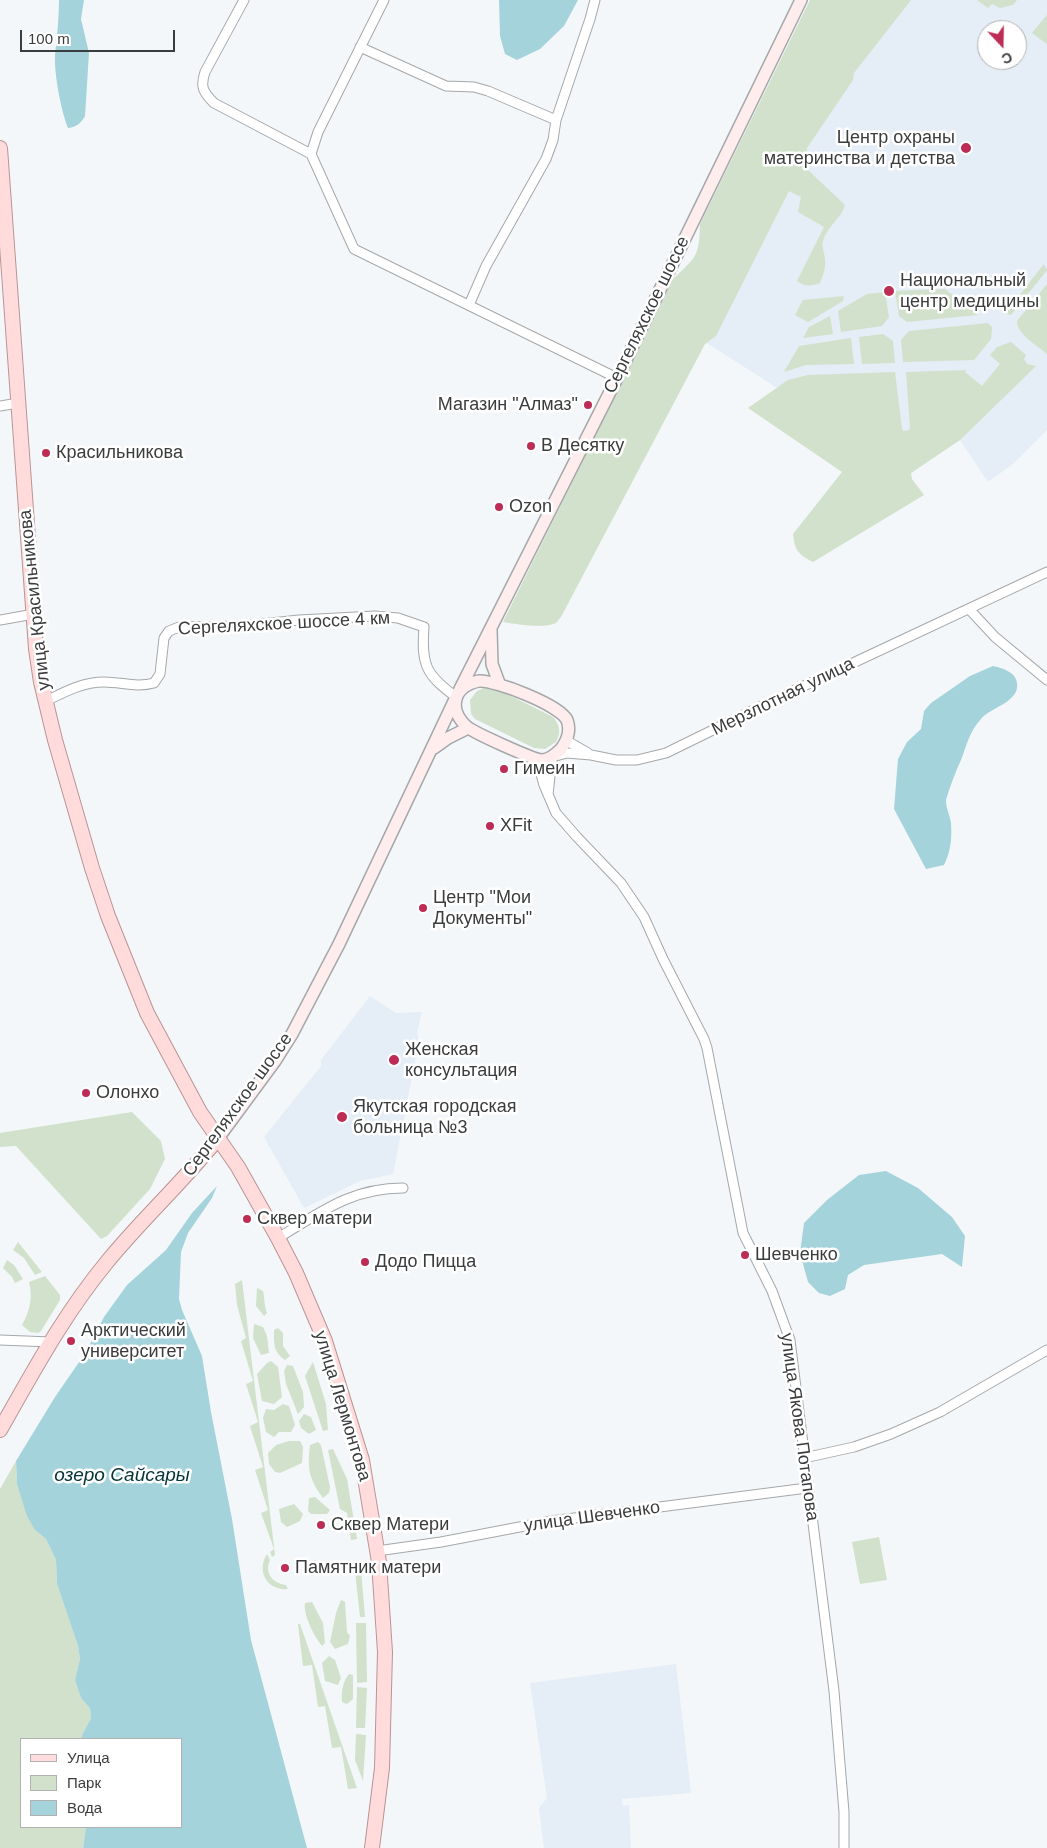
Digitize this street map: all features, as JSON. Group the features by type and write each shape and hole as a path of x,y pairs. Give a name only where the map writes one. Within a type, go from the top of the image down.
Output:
{"main road":[{"name":"Сергеляхское шоссе","path":"0,1430 77,1300 107,1262 196,1166 270,1067 292,1034 339,944 456,697 617,378 801,0"},
{"name":"улица Красильникова","path":"0,148 36,648 46,701 55,740 89,859 108,916 147,1013 200,1112 219,1137"},
{"name":"Сергеляхское шоссе","path":"491,628 492,664 499,684"},
{"name":"Сергеляхское шоссе","path":"456,697 461,689 472,682 485,681 499,684 557,710 567,720 567,741"},
{"path":"456,697 455,705 458,713 468,728 537,760 552,758 567,741"},
{"path":"431,751 448,738 468,728"},
{"name":"улица Лермонтова","path":"219,1137 278,1238 296,1273 324,1340 362,1460 377,1551 384,1624 385,1689 382,1768 372,1848"}],"street":[{"path":"244,0 206,72 202,82 205,94 214,103 311,154 354,249 617,378"},
{"path":"311,154 318,132 384,0"},
{"path":"469,304 486,266 546,159 556,120 595,0"},
{"path":"360,46 446,86 474,87 488,91 556,120"},
{"path":"0,406 18,403"},
{"name":"Мерзлотная улица","path":"591,755 616,760 637,760 666,753 774,700 1047,572"},
{"path":"969,609 995,636 1047,680"},
{"path":"0,620 34,614"},
{"name":"Сергеляхское шоссе 4 км","path":"46,701 76,686 103,682 143,686 154,683 160,674 164,638 169,631 179,627 243,626 300,620 375,616 398,618 424,628 424,661 430,672 442,686 456,697"},
{"path":"567,741 591,755"},
{"path":"548,795 552,758 567,753 591,755"},
{"name":"улица Якова Потапова","path":"537,760 556,813 620,883 644,917 704,1039 743,1233 772,1291 790,1340 807,1488 834,1691 844,1812 844,1848"},
{"path":"278,1238 348,1197 382,1188 403,1188"},
{"path":"0,1340 51,1342"},
{"path":"804,1458 854,1447 890,1434 940,1412 1047,1350"},
{"name":"улица Шевченко","path":"377,1551 441,1542 551,1521 807,1488"}],"shaded area":[{"name":"Национальный центр медицины","path":"876,0 1047,0 1047,430 1013,464 988,482 960,440 911,473 705,342"},
{"name":"Якутская городская больница №3","path":"370,996 396,1013 422,1012 417,1033 419,1041 393,1174 360,1181 304,1208 264,1137 321,1066 321,1060"},
{"path":"676,1664 691,1793 622,1799 623,1806 629,1805 631,1848 544,1848 539,1808 547,1798 530,1683"}],"green space":[{"path":"810,0 911,0 854,73 853,80 807,148 808,170 845,205 823,241 825,266 820,283 808,285 797,281 824,227 798,212 801,197 789,191 716,336 705,344 561,617 556,623 544,626 503,622 673,279 695,255 699,243 700,224"},
{"path":"977,0 1017,0 1013,5 1000,8 992,4 988,8"},
{"path":"1047,15 1047,44 1032,33"},
{"path":"1044,264 1047,270 1011,315 1007,314 1007,311"},
{"path":"1047,284 1047,354 1020,331 1017,321"},
{"path":"945,289 978,315 907,322 899,316 895,291"},
{"path":"885,292 889,317 882,326 841,332 838,311 867,294"},
{"path":"844,296 843,301 808,322 795,315 803,300"},
{"path":"830,316 833,334 803,338 809,327"},
{"path":"988,323 992,327 991,339 974,360 903,362 901,340 909,331"},
{"path":"883,334 893,341 895,363 862,364 859,337"},
{"path":"851,338 854,364 806,365 784,372 799,346"},
{"path":"1011,342 1026,355 1024,359 1027,364 1036,366 960,440 911,473 912,479 924,495 813,562 804,557 796,548 793,534 842,472 748,408 788,380 808,375 895,372 902,429 903,431 909,430 906,372 966,370 965,372 982,386 1000,364 990,355 997,347"},
{"path":"493,687 553,717 559,729 556,742 545,749 534,748 475,719 471,714 470,700 477,691"},
{"path":"132,1112 161,1141 165,1159 150,1189 107,1236 101,1239 16,1146 0,1147 0,1133"},
{"path":"18,1242 42,1272 35,1275 24,1258 13,1250"},
{"path":"7,1260 14,1265 23,1279 15,1283 3,1268"},
{"path":"45,1276 60,1295 60,1300 41,1331 38,1333 30,1332 22,1325 30,1304 29,1282"},
{"path":"242,1280 275,1555 272,1557 270,1552 274,1549 261,1513 268,1510 255,1470 263,1467 250,1426 258,1422 246,1384 253,1381 241,1341 246,1338 237,1305 235,1284"},
{"path":"257,1288 263,1291 267,1313 264,1316 256,1306"},
{"path":"254,1324 263,1327 267,1336 269,1353 261,1355 253,1338"},
{"path":"278,1328 283,1333 283,1346 290,1356 285,1360 278,1354 275,1347 274,1330"},
{"path":"271,1361 278,1367 282,1397 274,1404 262,1401 257,1374"},
{"path":"313,1362 326,1404 328,1430 323,1431 305,1376"},
{"path":"287,1365 293,1366 303,1392 304,1407 298,1414 286,1384 284,1371"},
{"path":"283,1404 289,1406 295,1425 291,1432 279,1432 274,1437 266,1432 263,1418 266,1409 274,1410"},
{"path":"304,1414 311,1417 316,1430 309,1434 301,1428 299,1421"},
{"path":"289,1441 300,1441 303,1447 302,1463 280,1473 275,1472 269,1464 268,1453 276,1445"},
{"path":"318,1442 321,1445 330,1487 329,1493 323,1498 312,1479 309,1467 310,1445"},
{"path":"333,1449 347,1479 357,1539 351,1540 347,1513 340,1509 328,1450"},
{"path":"16,1461 17,1484 35,1530 46,1539 56,1560 57,1584 78,1646 80,1659 75,1680 81,1698 90,1707 91,1718 82,1738 20,1738 20,1828 86,1828 83,1848 0,1848 0,1489"},
{"path":"315,1497 330,1510 327,1514 311,1514 308,1511 309,1498"},
{"path":"294,1504 303,1514 300,1521 287,1527 281,1522 279,1509"},
{"path":"879,1537 887,1580 860,1584 852,1542"},
{"path":"267,1554 270,1560 268,1565 269,1574 277,1582 286,1585 288,1589 274,1587 266,1579 263,1567"},
{"path":"361,1570 365,1617 360,1617 355,1571"},
{"path":"341,1600 345,1602 347,1632 350,1636 348,1644 335,1649 330,1642 336,1613"},
{"path":"312,1602 323,1623 325,1643 322,1646 307,1619 305,1603"},
{"path":"356,1623 366,1623 367,1682 357,1683"},
{"path":"298,1624 300,1624 357,1788 348,1789 341,1747 332,1748 325,1706 318,1707 312,1665 303,1666"},
{"path":"329,1656 335,1660 341,1678 338,1685 325,1681 322,1663"},
{"path":"349,1674 353,1675 353,1699 347,1704 342,1702 342,1694 344,1683"},
{"path":"357,1687 367,1688 365,1728 356,1728"},
{"path":"356,1734 366,1735 363,1781 355,1760"}],"water":[{"path":"59,0 84,0 81,19 89,53 85,116 74,127 68,128 58,92 55,63"},
{"path":"499,0 578,0 564,26 540,49 517,60 505,54 500,36"},
{"path":"993,666 1004,669 1014,676 1017,690 1010,700 981,719 971,734 946,800 951,829 948,855 944,865 926,869 894,809 898,759 907,742 921,729 924,711 931,703 970,676"},
{"path":"886,1171 918,1188 952,1217 965,1236 962,1267 942,1254 864,1265 848,1275 845,1289 830,1296 819,1293 808,1282 800,1253 804,1223 827,1200 859,1175"},
{"name":"озеро Сайсары","path":"217,1186 212,1198 188,1233 181,1252 179,1299 202,1356 232,1519 251,1640 307,1848 83,1848 86,1828 182,1828 182,1738 82,1738 91,1718 90,1708 81,1698 75,1680 80,1659 78,1646 57,1584 56,1560 46,1539 35,1530 27,1516 17,1484 16,1461 55,1397 86,1352 104,1317 127,1285 166,1250 192,1213"}],"place":[{"name":"Центр охраны материнства и детства","path":"966,148"},
{"name":"Национальный центр медицины","path":"889,291"},
{"name":"Магазин \"Алмаз\"","path":"588,405"},
{"name":"В Десятку","path":"531,446"},
{"name":"Красильникова","path":"46,453"},
{"name":"Ozon","path":"499,507"},
{"name":"Гимеин","path":"504,769"},
{"name":"XFit","path":"490,826"},
{"name":"Центр \"Мои Документы\"","path":"423,908"},
{"name":"Женская консультация","path":"394,1060"},
{"name":"Олонхо","path":"86,1093"},
{"name":"Якутская городская больница №3","path":"342,1117"},
{"name":"Сквер матери","path":"247,1219"},
{"name":"Шевченко","path":"745,1255"},
{"name":"Додо Пицца","path":"365,1262"},
{"name":"Арктический университет","path":"71,1341"},
{"name":"Сквер Матери","path":"321,1525"},
{"name":"Памятник матери","path":"285,1568"}]}
